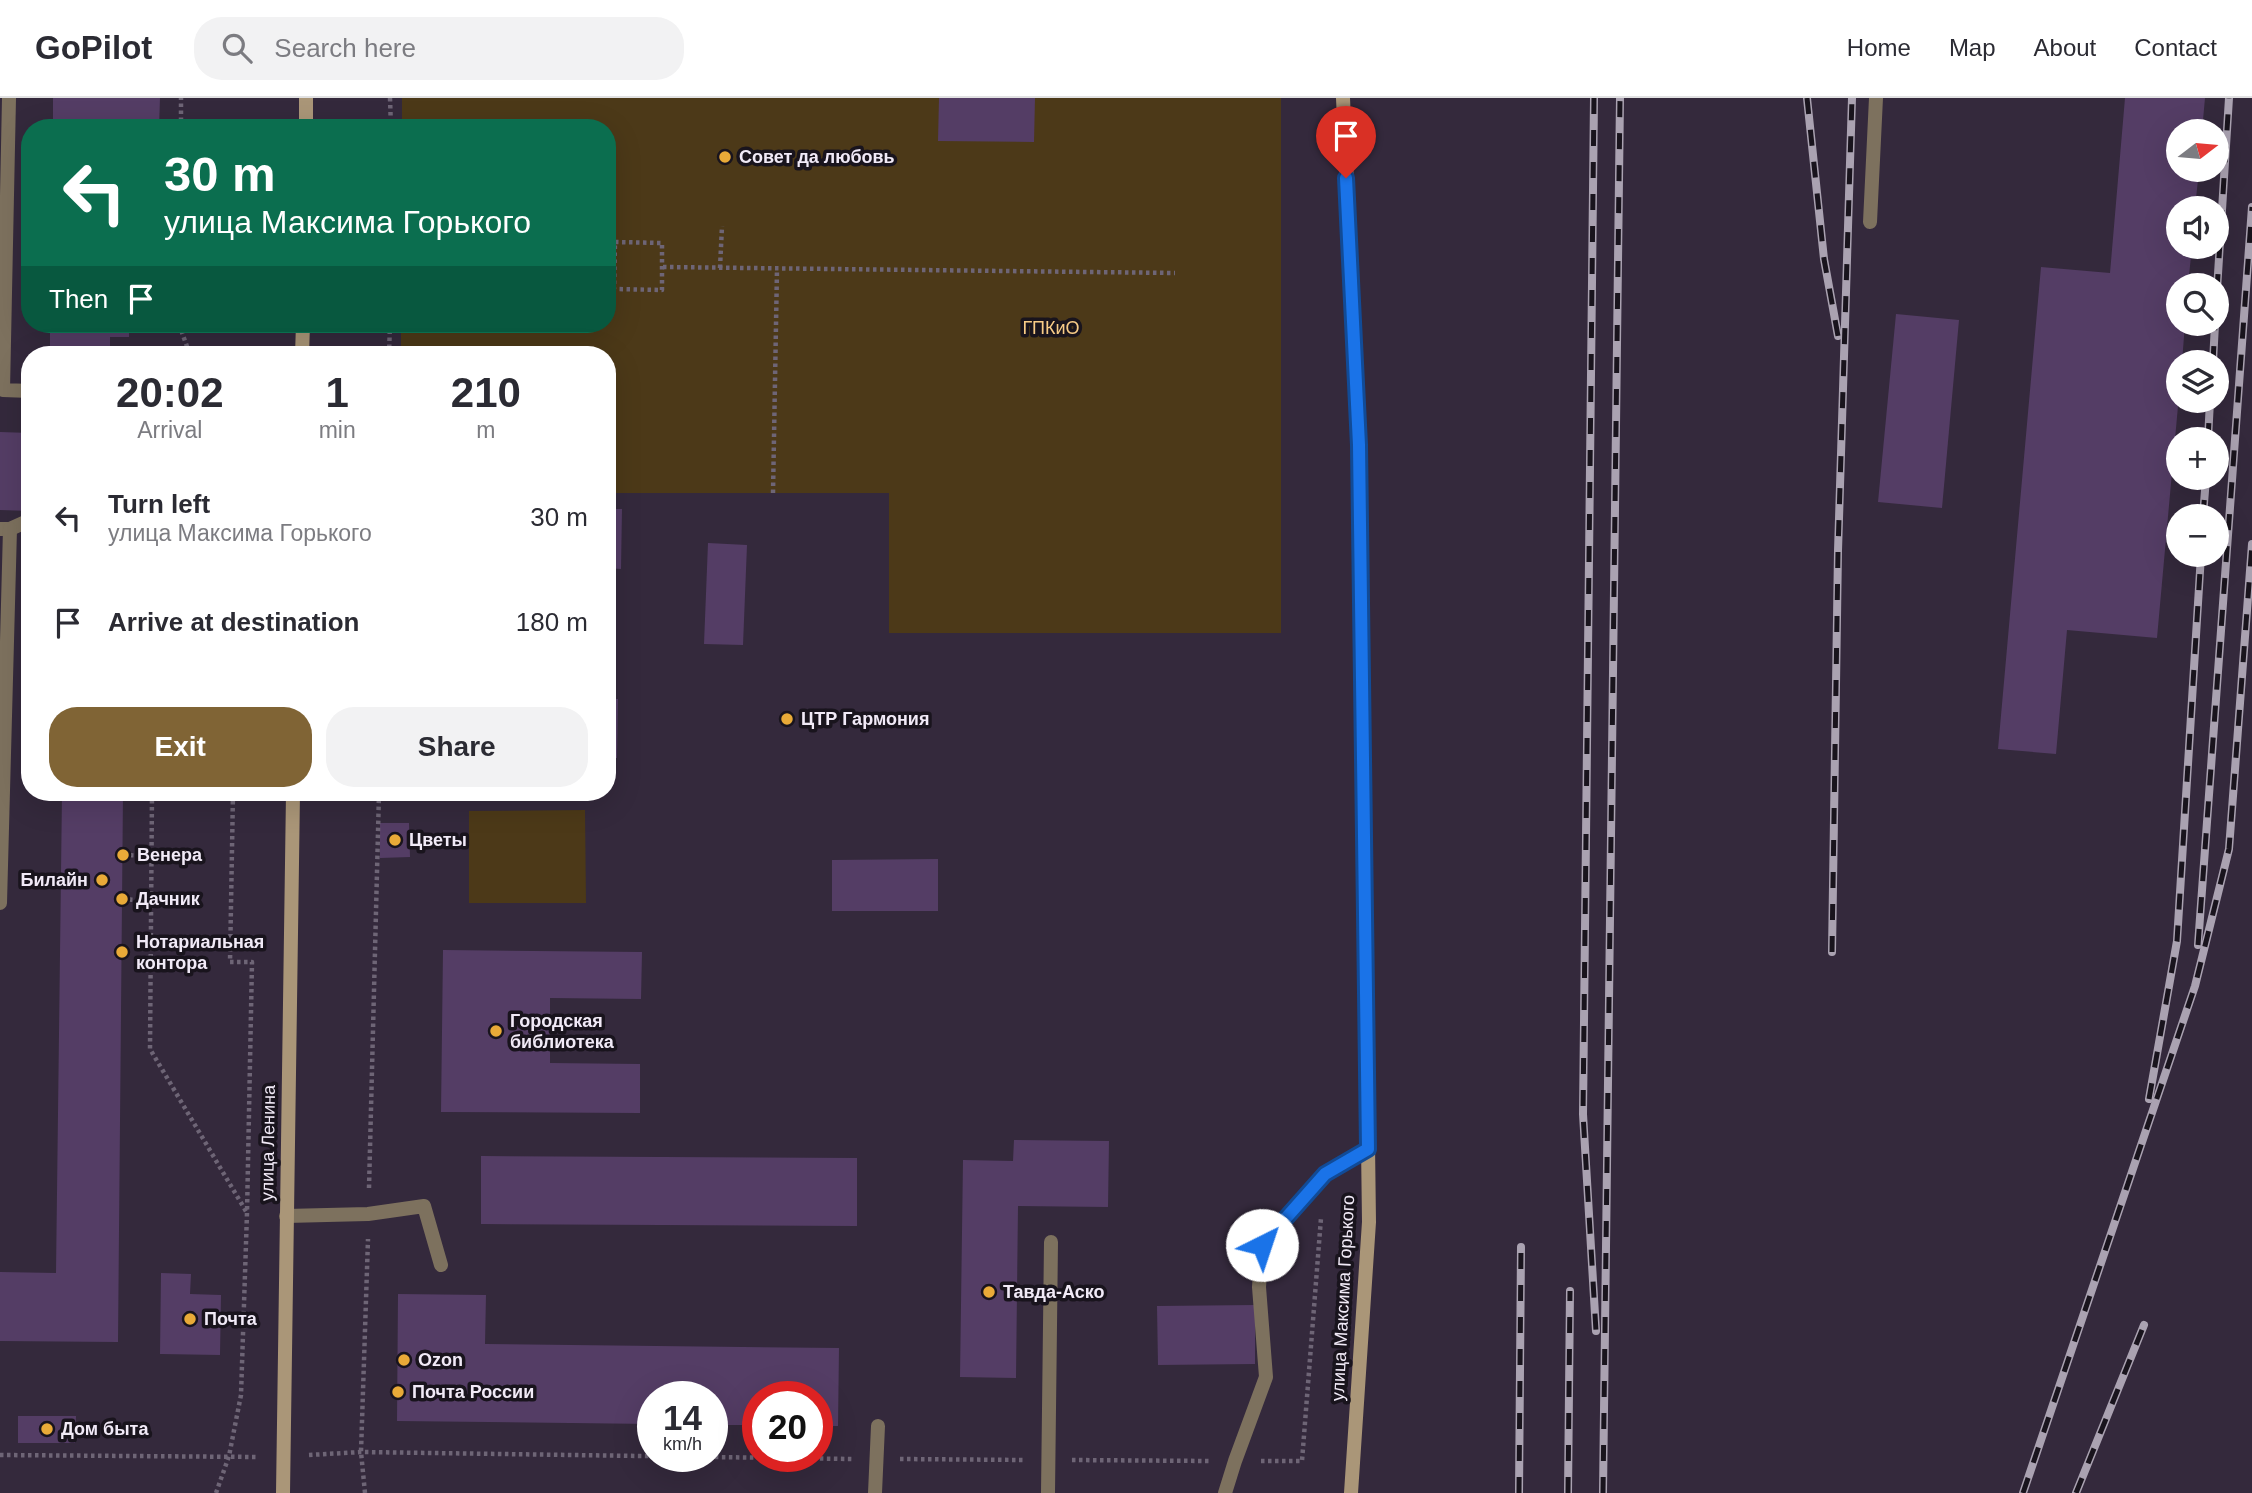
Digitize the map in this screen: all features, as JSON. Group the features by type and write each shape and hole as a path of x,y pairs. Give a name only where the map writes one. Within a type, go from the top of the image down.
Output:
{"street":[{"path":"306,98 306,119"},
{"name":"улица Максима Горького","path":"1343,98 1359,445 1369,1222 1351,1493"},
{"name":"улица Ленина","path":"283,1493 281,1457 293,801"}],"lane":[{"path":"9,98 3,390 21,391"},
{"path":"1870,222 1876,98"},
{"path":"0,903 5,529"},
{"path":"1225,1493 1266,1377 1259,1287 1262,1245 1325,1174 1368,1149"},
{"path":"286,1216 368,1214 425,1206 441,1265"},
{"path":"1048,1493 1051,1242"},
{"path":"875,1493 878,1426"}],"path":[{"path":"181,98 181,119"},
{"path":"390,98 391,119"},
{"path":"720,268 722,226"},
{"path":"616,242 662,243 663,267 662,290 616,289"},
{"path":"663,267 1175,272"},
{"path":"773,493 777,269"},
{"path":"152,801 150,1049 247,1213"},
{"path":"216,1493 229,1456 241,1395 247,1213 252,962 230,962 233,801"},
{"path":"365,1493 361,1452 379,801"},
{"path":"123,855 151,856"},
{"path":"122,899 151,901"},
{"path":"0,1455 281,1457 361,1452 876,1460 1303,1461 1325,1174"}],"green space":[{"name":"ГПКиО","path":"402,98 1281,98 1281,633 889,633 889,493 616,493 616,346 401,346 401,333 616,333 616,119 402,119"},
{"path":"585,810 586,903 469,903 469,811"}],"building":[{"path":"53,98 160,98 159,119 53,119"},
{"path":"939,98 1035,98 1034,142 938,141"},
{"path":"2125,98 2205,98 2203,119 2166,119 2166,182 2198,182 2196,196 2166,196 2166,259 2191,259 2189,273 2166,273 2166,336 2184,336 2183,350 2166,350 2166,413 2177,413 2176,427 2166,427 2166,490 2170,490 2169,504 2166,504 2166,539 2157,638 2067,630 2056,754 1998,749 2041,267 2110,273"},
{"path":"1896,314 1959,320 1942,508 1878,502"},
{"path":"50,333 129,333 129,337 110,337 110,346 50,346"},
{"path":"0,432 21,433 21,511 0,510"},
{"path":"616,509 622,509 621,569 616,569"},
{"path":"708,543 747,545 743,645 704,644"},
{"path":"616,699 618,699 617,758"},
{"path":"62,801 123,801 118,1342 0,1341 0,1272 56,1273"},
{"name":"Цветы","path":"380,823 409,823 410,857 380,858"},
{"path":"938,859 938,911 832,911 832,860"},
{"name":"Городская библиотека","path":"443,950 642,952 641,999 550,998 550,1063 640,1064 640,1113 441,1112"},
{"name":"Тавда-Аско","path":"1014,1140 1109,1141 1108,1207 1018,1206 1016,1378 960,1377 963,1160 1013,1161"},
{"path":"481,1156 857,1158 857,1226 481,1224"},
{"name":"Почта","path":"161,1273 191,1274 190,1294 221,1295 220,1355 160,1354"},
{"path":"398,1294 486,1295 485,1344 839,1348 838,1426 833,1426 833,1381 742,1381 742,1425 728,1425 728,1381 637,1381 637,1424 397,1421"},
{"path":"1255,1305 1255,1364 1158,1365 1157,1306"},
{"name":"Дом быта","path":"18,1416 76,1416 75,1443 18,1443"}],"railway":[{"path":"1594,98 1583,1114 1596,1331"},
{"path":"1603,1493 1620,98"},
{"path":"1807,98 1824,259 1838,336"},
{"path":"1832,952 1838,551 1852,98"},
{"path":"2218,273 2229,98"},
{"path":"2198,945 2252,207"},
{"path":"2214,336 2214,350"},
{"path":"2209,413 2209,427"},
{"path":"2204,504 2205,490"},
{"path":"2023,1493 2195,986 2229,849 2252,544"},
{"path":"2149,1099 2177,941 2200,567"},
{"path":"1519,1493 1521,1247"},
{"path":"1568,1493 1570,1291"},
{"path":"2076,1493 2144,1325"}],"place":[{"name":"Совет да любовь","path":"725,157"},
{"name":"ЦТР Гармония","path":"787,719"},
{"name":"Цветы","path":"395,840"},
{"name":"Венера","path":"123,855"},
{"name":"Билайн","path":"102,880"},
{"name":"Дачник","path":"122,899"},
{"name":"Нотариальная контора","path":"122,952"},
{"name":"Городская библиотека","path":"496,1031"},
{"name":"Тавда-Аско","path":"989,1292"},
{"name":"Почта","path":"190,1319"},
{"name":"Ozon","path":"404,1360"},
{"name":"Почта России","path":"398,1392"},
{"name":"Дом быта","path":"47,1429"}],"route":[{"path":"1262,1245 1325,1174 1368,1149 1359,445 1346,178"}]}
